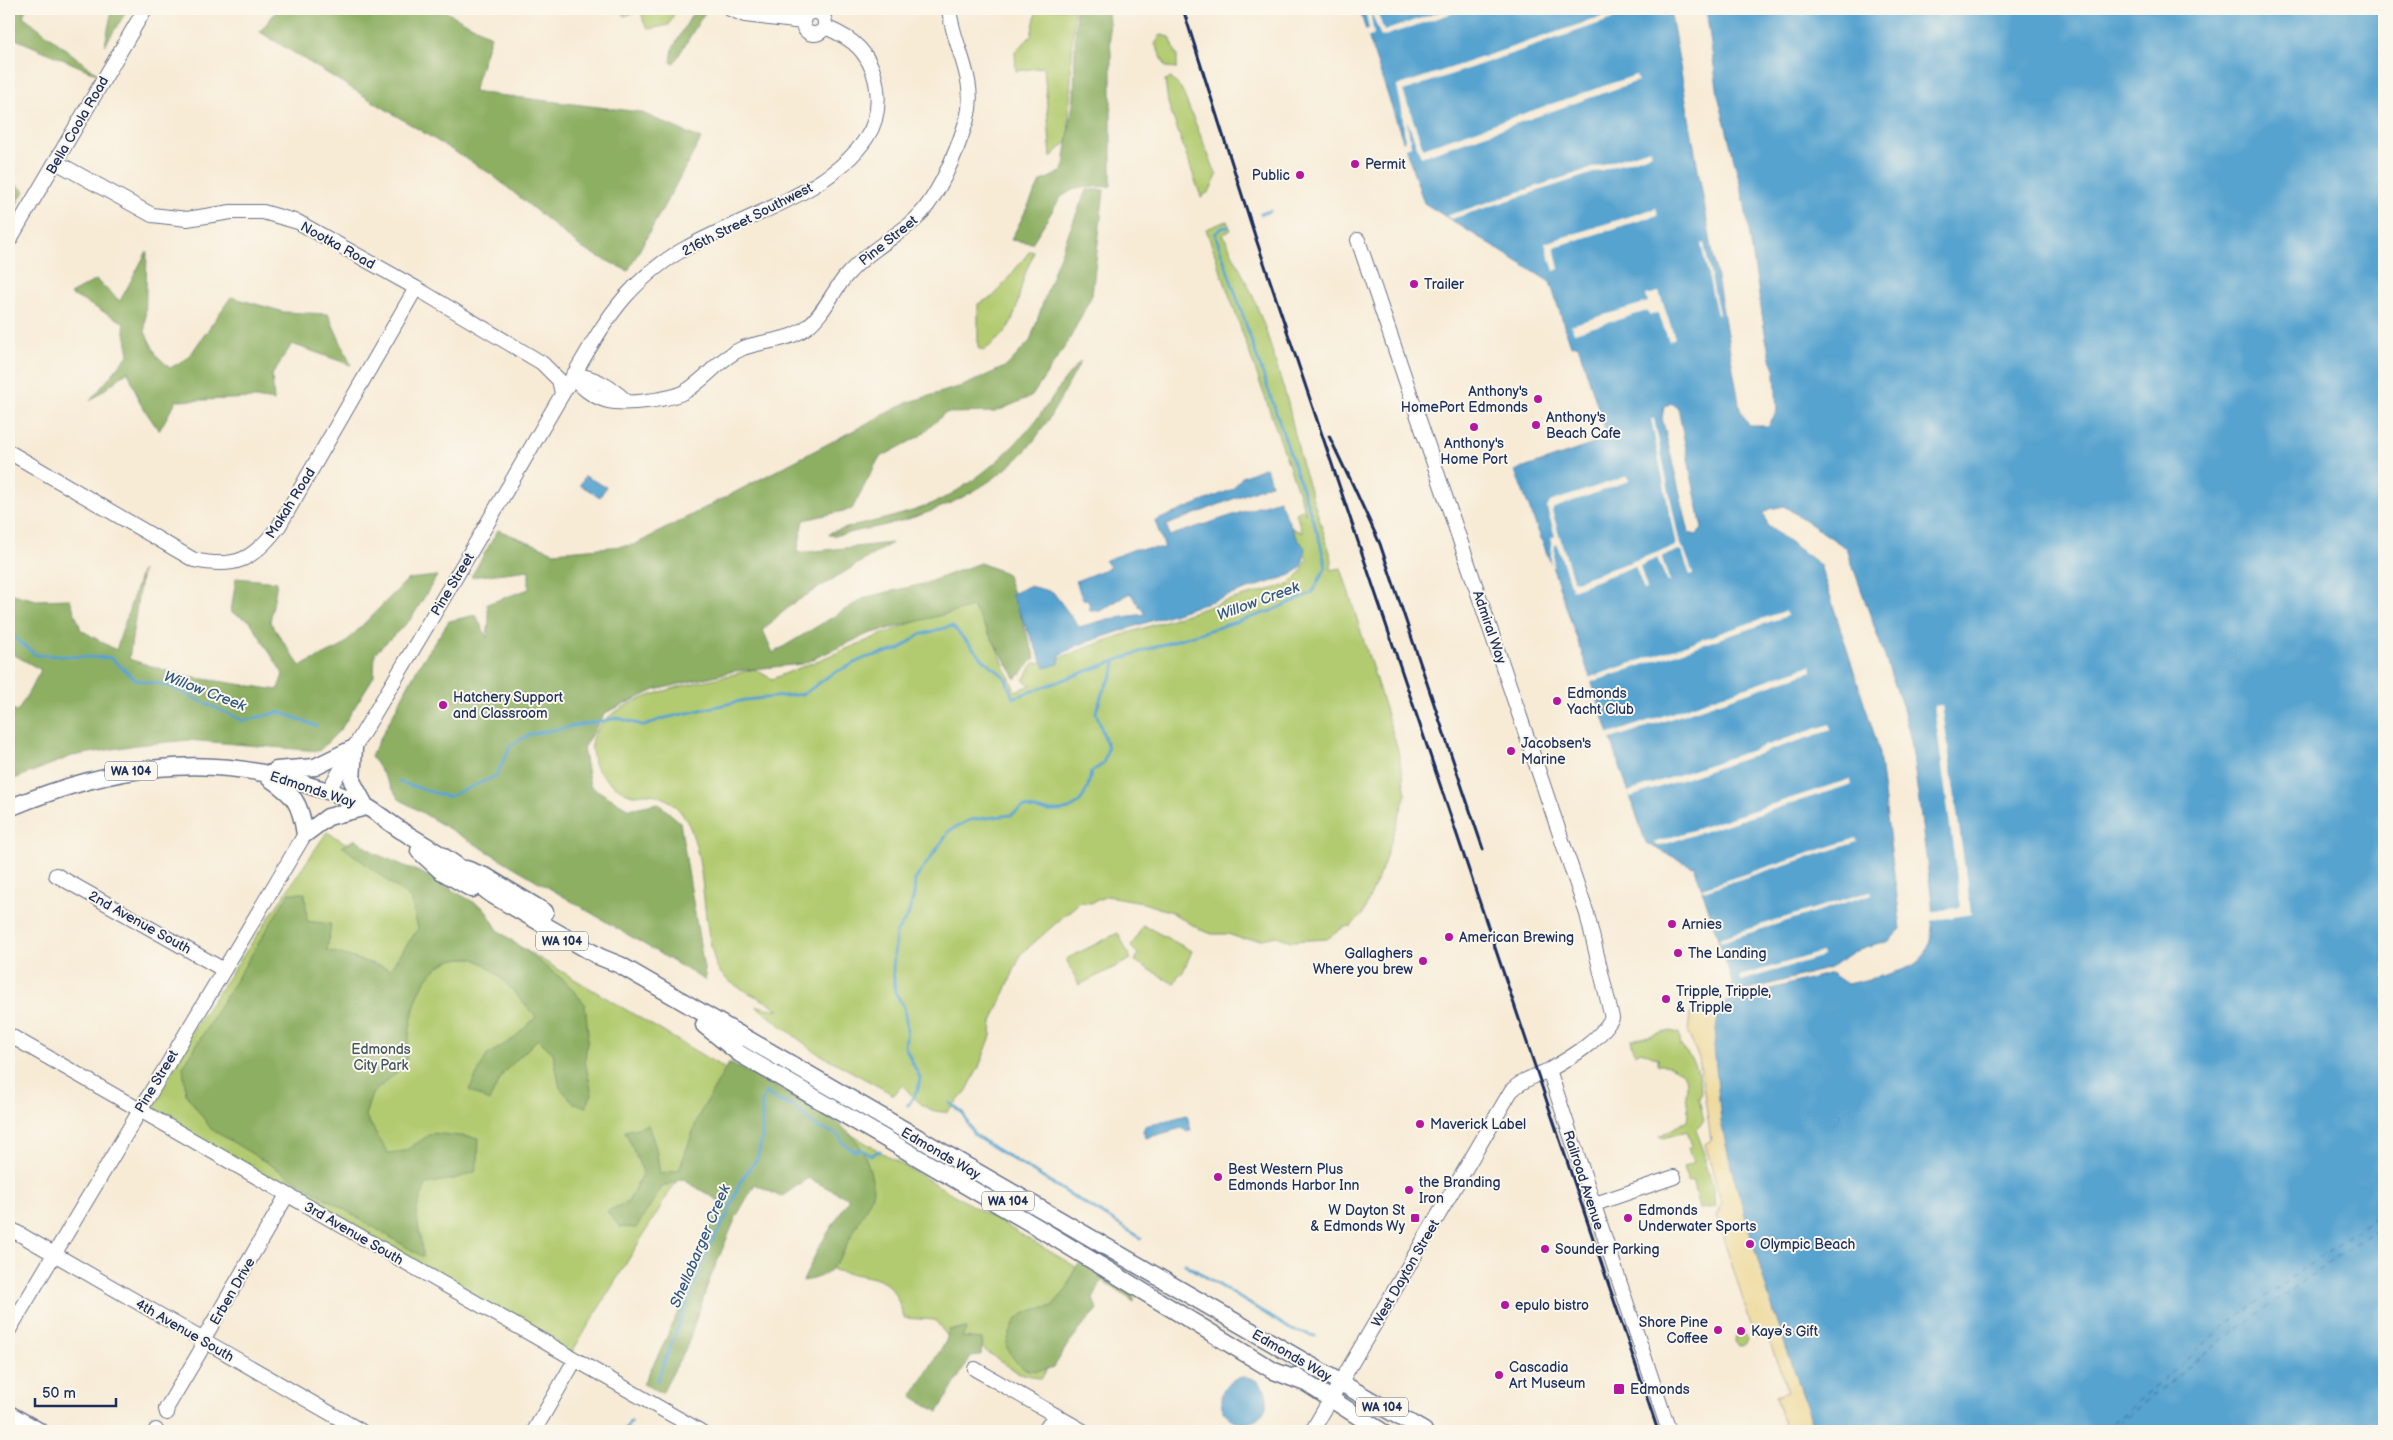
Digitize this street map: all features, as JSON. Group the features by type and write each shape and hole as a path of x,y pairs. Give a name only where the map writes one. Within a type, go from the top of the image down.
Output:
{"main road":[{"path":"354,748 352,781 366,807 322,820 305,834 299,804 290,792 259,771 314,767 354,748"},
{"name":"Edmonds Way","path":"9,808 51,791 100,776 162,766 217,766 259,771 328,791 366,807 457,866 486,876 602,947 620,965 1342,1383"},
{"name":"WA 104","path":"388,822 441,871 708,1027 740,1054 1037,1227 1274,1371 1303,1382 1381,1431"},
{"name":"WA 104","path":"1342,1383 1424,1431"},
{"path":"9,1414 39,1431"}],"street":[{"name":"Bella Coola Road","path":"9,241 145,9"},
{"name":"216th Street Southwest","path":"574,375 596,336 625,297 650,274 686,247 802,192 832,174 852,156 868,136 877,114 878,92 871,65 859,47 816,16 745,15 730,9"},
{"name":"Pine Street","path":"328,791 446,596 574,375 589,378 616,392 626,401 656,402 685,392 720,360 744,348 790,337 808,327 858,264 885,241 911,223 926,208 957,146 967,117 971,97 970,84 955,41 949,9"},
{"name":"Nootka Road","path":"56,162 152,215 187,219 231,212 263,212 298,222 416,288 542,363 559,380 562,393"},
{"name":"Admiral Way","path":"1358,240 1587,914 1612,1018"},
{"name":"Makah Road","path":"9,452 194,560 229,564 247,558 269,539 284,518 416,288"},
{"name":"Pine Street","path":"9,1330 139,1109 305,834"},
{"name":"2nd Avenue South","path":"56,874 224,970"},
{"name":"West Dayton Street","path":"1312,1431 1342,1383 1506,1097 1516,1086 1548,1070 1603,1033 1612,1018"},
{"name":"3rd Avenue South","path":"9,1035 700,1431"},
{"name":"Railroad Avenue","path":"1548,1070 1670,1431"},
{"path":"1592,1204 1674,1177"},
{"name":"Erben Drive","path":"167,1413 166,1409 201,1350 203,1340 287,1195"},
{"name":"4th Avenue South","path":"9,1228 361,1431"},
{"path":"534,1431 575,1360"},
{"path":"975,1369 1082,1431"},
{"path":"1045,1431 1054,1415"}],"green space":[{"path":"9,9 26,9 23,16 99,75 11,37 9,40"},
{"path":"112,9 128,9 105,45"},
{"path":"278,9 365,9 389,17 410,9 441,9 491,36 473,92 640,112 701,139 628,271 583,249 491,174 260,32"},
{"path":"621,9 676,9 669,25 649,29 644,23 641,11 624,16"},
{"path":"695,9 712,9 705,12 674,63 671,62 673,48"},
{"path":"1037,9 1074,9 1068,141 1051,157 1044,67 1016,71 1015,52 1031,36"},
{"path":"1076,9 1108,9 1111,54 1111,186 1076,188 1061,197 1032,243 1011,240 1040,182 1063,171 1074,97"},
{"path":"1161,35 1170,37 1177,56 1177,68 1166,67 1155,44"},
{"path":"1171,78 1181,88 1217,176 1209,192 1201,197 1168,103 1165,80"},
{"path":"9,172 11,180 24,191 9,217"},
{"path":"1086,190 1104,190 1092,295 1068,342 1032,396 995,412 945,413 920,436 879,458 852,509 804,520 797,553 892,543 792,604 763,630 773,653 866,597 923,584 980,563 1006,573 1035,658 1016,679 973,607 868,634 802,664 734,671 655,690 605,713 583,748 590,786 629,809 658,803 680,822 706,981 399,799 371,756 418,667 449,621 476,615 487,638 489,620 487,604 529,589 529,570 471,577 498,530 554,552 634,545 906,403 965,385 1007,366 1030,341 1055,268"},
{"path":"1227,221 1231,230 1223,234 1253,296 1265,328 1288,403 1301,462 1332,559 1331,570 1341,568 1398,750 1406,794 1383,866 1363,914 1351,926 1344,927 1327,939 1291,941 1276,936 1263,939 1242,939 1228,934 1212,934 1201,930 1171,912 1137,901 1107,896 1091,903 1080,902 1021,954 992,1022 991,1036 979,1067 966,1092 947,1112 939,1112 927,1108 902,1085 894,1095 814,1051 756,1006 779,1010 725,978 715,962 711,946 699,858 688,823 674,805 662,797 646,794 633,795 622,791 609,782 595,766 591,744 592,739 602,723 619,710 664,691 754,669 772,679 975,597 1015,691 1031,685 1023,680 1034,663 1048,662 1119,636 1233,599 1288,585 1301,572 1307,560 1303,548 1288,526 1302,533 1296,513 1303,509 1306,514 1206,229"},
{"path":"147,251 145,332 157,356 170,368 188,358 231,297 284,312 328,314 351,365 292,344 272,375 274,401 255,398 176,401 159,431 140,403 128,371 90,401 129,354 123,322 70,294 96,280 120,301"},
{"path":"1030,251 1034,252 1025,274 1013,317 1003,333 983,351 978,348 978,304 994,296"},
{"path":"1081,361 1055,408 1033,442 1009,467 991,480 972,492 931,511 889,524 838,535 829,535 831,532 909,512 943,499 959,490 989,468 1016,443"},
{"path":"142,570 129,659 183,676 278,690 283,674 250,621 231,612 236,578 277,582 270,622 300,666 341,647 408,579 437,576 411,619 375,653 374,676 341,729 319,751 188,740 136,745 72,756 9,781 9,708 18,711 41,670 9,652 9,593 36,600 70,599 81,630 116,650"},
{"name":"Edmonds City Park","path":"327,832 756,1087 677,1180 569,1357 139,1109"},
{"path":"356,839 376,854 424,874 484,908 498,930 566,982 585,1004 588,1032 585,1061 592,1094 586,1107 574,1103 560,1088 553,1053 538,1039 504,1072 489,1101 469,1090 487,1055 513,1039 536,1017 495,972 476,959 464,958 449,961 437,968 427,978 415,1005 406,1064 372,1094 365,1115 388,1153 405,1151 432,1133 479,1138 475,1172 454,1179 426,1184 416,1211 423,1257 211,1129 186,1094 183,1067 289,893 305,893 307,921 331,924 327,950 390,969 418,929 411,899 342,846"},
{"path":"1143,925 1192,951 1182,974 1179,974 1174,984 1135,961 1138,954 1131,947"},
{"path":"1118,933 1131,959 1079,985 1066,959"},
{"path":"1671,1031 1679,1033 1681,1046 1694,1062 1698,1072 1701,1091 1699,1099 1704,1121 1696,1130 1705,1154 1705,1167 1712,1182 1716,1207 1699,1209 1694,1181 1688,1182 1683,1167 1693,1162 1688,1148 1692,1146 1687,1131 1664,1138 1659,1136 1687,1121 1687,1083 1684,1076 1675,1068 1658,1065 1658,1058 1641,1051 1635,1054 1631,1040"},
{"path":"729,1063 798,1097 847,1131 858,1143 866,1159 873,1190 867,1206 834,1266 821,1276 803,1281 819,1247 849,1199 808,1178 781,1197 755,1184 736,1217 709,1281 687,1346 662,1393 643,1384 663,1346 708,1244 710,1227 721,1202 682,1179 662,1187 636,1228 620,1227 607,1211 628,1202 643,1172 625,1131 648,1125 656,1148 660,1174 679,1170 699,1115"},
{"path":"757,1079 1100,1281 1041,1379 1017,1372 980,1347 951,1341 935,1320 904,1318 893,1292 886,1284 879,1280 833,1270 827,1254 859,1196"},
{"path":"1082,1260 1133,1288 1134,1302 1102,1280 1093,1299 1097,1309 1068,1344 1054,1367 1037,1371 1025,1369 1015,1361 1006,1346 1015,1322 1025,1313 1051,1307 1067,1289 1074,1270"},
{"path":"967,1328 962,1337 982,1339 981,1355 971,1356 938,1412 912,1396 946,1341 949,1330"},
{"path":"1739,1334 1743,1334 1747,1340 1743,1346 1739,1346 1735,1342 1735,1338"}],"sand":[{"name":"Olympic Beach","path":"1719,1007 1755,1008 1836,1431 1786,1431 1775,1396 1788,1392 1767,1334 1757,1338 1752,1328 1716,1215 1722,1211 1719,1211 1722,1204 1705,1144 1711,1140 1699,1058 1688,1033 1690,1014"}],"water":[{"path":"1359,9 1670,9 1740,409 1749,426 1768,426 1777,411 1775,373 1766,339 1744,200 1718,95 1706,9 2384,9 2384,1431 1815,1431 1769,1298 1731,1167 1721,1122 1714,1046 1719,1007 1730,1000 1831,973 1847,984 1882,976 1915,964 1926,952 1931,936 1932,902 1911,741 1902,705 1846,548 1784,506 1770,509 1764,513 1768,526 1820,565 1878,746 1901,929 1889,941 1853,952 1830,968 1733,994 1731,978 1694,865 1693,867 1646,843 1556,577 1515,471 1608,439 1578,345 1571,346 1550,282 1424,203","holes":["1671,403 1678,408 1702,529 1696,535 1689,533 1662,418 1664,407"]},
{"path":"1266,467 1271,484 1167,525 1169,536 1279,500 1295,535 1305,548 1302,567 1291,575 1078,645 1060,655 1059,664 1045,668 1011,594 1029,586 1053,592 1079,627 1108,619 1145,614 1130,593 1100,611 1090,611 1089,602 1082,598 1076,581 1111,567 1104,561 1135,549 1165,548 1155,521 1233,489 1242,477"},
{"path":"585,476 606,487 600,497 580,485"},
{"path":"1187,1115 1191,1130 1187,1132 1182,1128 1146,1138 1143,1131 1145,1126"},
{"path":"1239,1377 1249,1377 1263,1387 1267,1400 1263,1413 1257,1419 1249,1423 1239,1423 1225,1413 1221,1405 1221,1395 1231,1381"}],"pier":[{"path":"1365,9 1370,9 1374,35 1367,38 1365,31 1369,29"},
{"path":"1370,9 1376,9 1384,31 1448,9 1465,9 1381,37"},
{"path":"1622,10 1624,15 1403,91 1423,148 1636,75 1638,81 1421,157 1407,120 1411,146 1404,149 1402,143 1405,140 1402,109 1397,86"},
{"path":"1650,149 1652,154 1451,219 1446,216"},
{"path":"1656,208 1658,215 1554,247 1559,269 1554,271 1545,243"},
{"path":"1704,243 1719,314 1717,315 1701,244"},
{"path":"1659,292 1675,338 1669,341 1658,313 1650,315 1647,311 1574,333 1571,325 1648,302 1646,295"},
{"path":"1651,419 1654,419 1680,545 1684,549 1693,574 1690,575 1682,552 1679,550 1662,558 1670,582 1668,583 1657,558 1640,566 1647,589 1644,590 1635,566 1572,590 1557,544 1555,545 1553,567 1550,567 1552,546 1550,538 1555,536 1547,508 1550,502 1628,476 1629,481 1554,508 1552,511 1573,580 1576,581 1676,546"},
{"path":"1785,611 1787,616 1589,683 1588,678"},
{"path":"1811,665 1812,671 1608,740 1607,735"},
{"path":"1942,705 1971,914 1930,921 1930,912 1961,907 1934,706"},
{"path":"1830,724 1831,730 1630,797 1628,792"},
{"path":"1850,779 1852,784 1659,846 1653,843"},
{"path":"1856,838 1857,842 1703,891 1702,888"},
{"path":"1871,891 1872,894 1721,942 1719,938"},
{"path":"1822,952 1823,956 1741,981 1740,976"}],"waterway":[{"name":"Willow Creek","path":"1261,214 1270,211"},
{"name":"Willow Creek","path":"399,782 448,797 496,776 511,745 531,734 618,718 645,726 661,719 745,700 804,694 830,675 865,658 900,649 919,635 952,626 985,661 1005,677 1013,698 1145,650 1271,611 1312,593 1326,567 1319,538 1215,234 1220,229 1228,226"},
{"name":"Willow Creek","path":"9,633 36,655 111,658 136,680 166,685 244,721 280,712 316,726"},
{"path":"908,1105 918,1090 920,1078 905,1047 907,1028 904,1007 895,992 893,968 896,933 908,916 914,895 915,880 950,830 970,820 1011,815 1024,807 1037,810 1059,811 1077,805 1088,786 1091,772 1103,764 1108,748 1096,712 1103,691 1113,674 1115,663"},
{"name":"Shellabarger Creek","path":"657,1381 709,1247 727,1216 740,1182 757,1159 762,1138 762,1101 766,1092 776,1100 795,1107 817,1128 839,1136 843,1143 854,1151 860,1149 871,1155 880,1151"},
{"path":"950,1103 962,1112 973,1133 988,1144 1141,1238"},
{"path":"1185,1264 1292,1330 1315,1336"},
{"name":"Shellabarger Creek","path":"624,1431 631,1421"}],"ferry route":[{"path":"2104,1431 2228,1323 2384,1211"},
{"path":"2109,1431 2235,1330 2384,1223"}],"railway":[{"path":"1183,9 1256,239 1658,1431"},
{"path":"1329,436 1348,476"},
{"path":"1346,470 1380,544 1483,849"}],"place":[{"name":"Permit","path":"1355,164"},
{"name":"Public","path":"1300,175"},
{"name":"Trailer","path":"1414,284"},
{"name":"Anthony's HomePort Edmonds","path":"1538,399"},
{"name":"Anthony's Beach Cafe","path":"1536,425"},
{"name":"Anthony's Home Port","path":"1474,427"},
{"name":"Edmonds Yacht Club","path":"1557,701"},
{"name":"Hatchery Support and Classroom","path":"443,705"},
{"name":"Jacobsen's Marine","path":"1511,751"},
{"name":"Arnies","path":"1672,924"},
{"name":"American Brewing","path":"1449,937"},
{"name":"The Landing","path":"1678,953"},
{"name":"Gallaghers Where you brew","path":"1423,961"},
{"name":"Tripple, Tripple, & Tripple","path":"1666,999"},
{"name":"Maverick Label","path":"1420,1124"},
{"name":"Best Western Plus Edmonds Harbor Inn","path":"1218,1177"},
{"name":"the Branding Iron","path":"1409,1190"},
{"name":"W Dayton St & Edmonds Wy","path":"1415,1218"},
{"name":"Edmonds Underwater Sports","path":"1628,1218"},
{"name":"Olympic Beach","path":"1750,1244"},
{"name":"Sounder Parking","path":"1545,1249"},
{"name":"epulo bistro","path":"1505,1305"},
{"name":"Shore Pine Coffee","path":"1718,1330"},
{"name":"Kayə’s Gift","path":"1741,1331"},
{"name":"Cascadia Art Museum","path":"1499,1375"},
{"name":"Edmonds","path":"1619,1389"}]}
